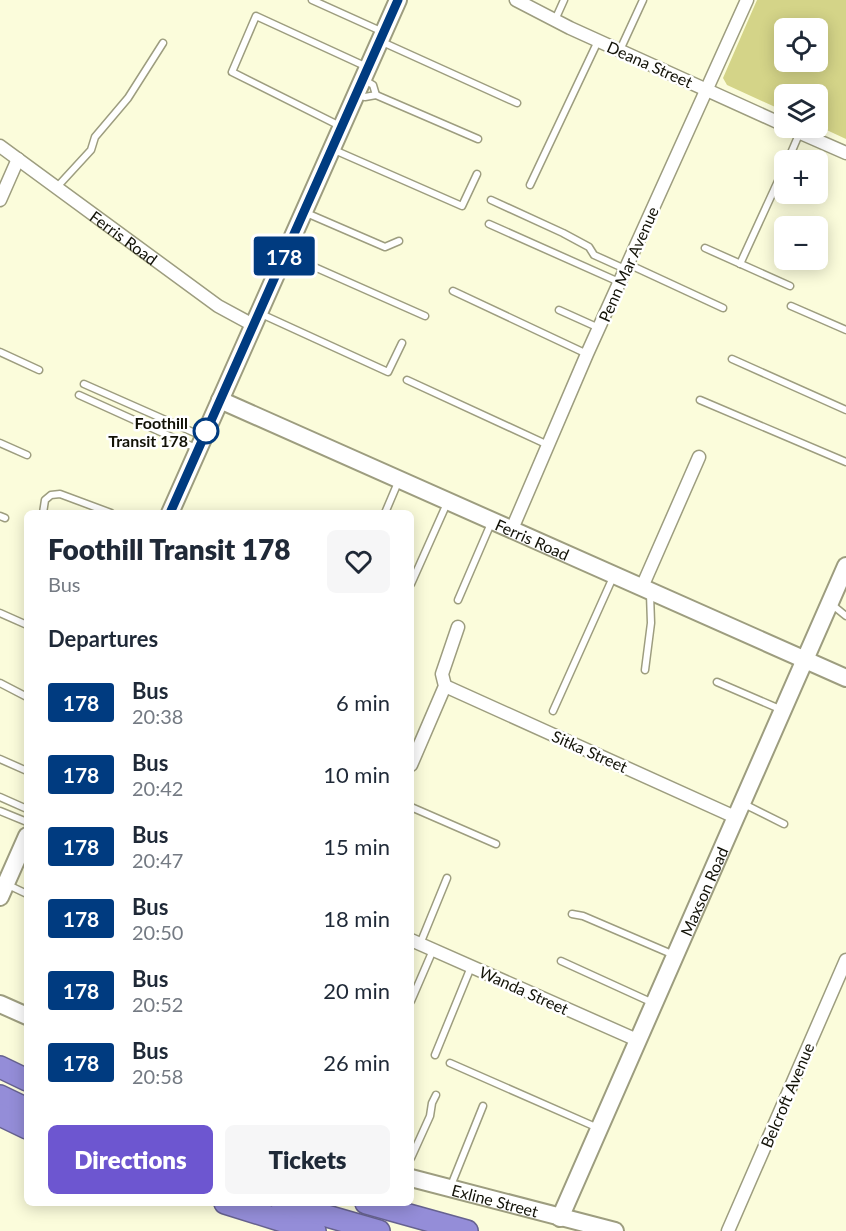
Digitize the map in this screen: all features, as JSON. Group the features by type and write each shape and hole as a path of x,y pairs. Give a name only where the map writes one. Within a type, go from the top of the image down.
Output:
{"highway":[{"path":"0,1067 24,1079"},
{"path":"0,1096 24,1108"},
{"path":"0,1115 24,1127"},
{"path":"235,1206 315,1231"},
{"path":"292,1206 379,1231"},
{"path":"377,1206 467,1231"}],"street":[{"path":"171,510 398,0"},
{"name":"Deana Street","path":"516,0 598,41 774,120"},
{"name":"Penn Mar Avenue","path":"512,529 587,354 747,0"},
{"path":"813,138 846,153"},
{"name":"Ferris Road","path":"0,146 218,306 256,319"},
{"path":"0,200 18,159"},
{"name":"Ferris Road","path":"220,400 846,678"},
{"path":"646,588 699,457"},
{"name":"Maxson Road","path":"560,1218 846,566"},
{"path":"414,758 445,686 442,674 458,627"},
{"name":"Sitka Street","path":"445,686 739,809"},
{"path":"3,890 24,843"},
{"name":"Wanda Street","path":"415,942 637,1041"},
{"name":"Belcroft Avenue","path":"729,1231 846,960"},
{"path":"0,1004 24,1015"},
{"name":"Exline Street","path":"414,1179 615,1231"}],"lane":[{"path":"312,0 381,37 517,103"},
{"path":"555,20 564,0"},
{"path":"620,51 643,0"},
{"path":"341,126 232,72 256,16 365,73 376,95"},
{"path":"530,185 598,41"},
{"path":"56,188 91,150 95,137 128,98 163,42"},
{"path":"356,94 365,97 376,95 478,139"},
{"path":"331,148 462,206 477,174"},
{"path":"740,264 774,190"},
{"path":"491,200 563,233 589,247 594,255 723,308"},
{"path":"303,212 385,247 399,241"},
{"path":"489,224 620,282"},
{"path":"705,248 790,286"},
{"path":"285,254 425,316"},
{"path":"453,291 587,354"},
{"path":"791,306 846,330"},
{"path":"559,310 599,328"},
{"path":"256,319 388,372 402,344"},
{"path":"0,352 39,370"},
{"path":"732,359 846,410"},
{"path":"407,380 549,445"},
{"path":"84,384 201,443"},
{"path":"79,395 201,443"},
{"path":"700,400 846,462"},
{"path":"0,443 27,455"},
{"path":"386,510 399,479"},
{"path":"43,510 45,500 51,495 60,494 103,510"},
{"path":"414,577 448,501"},
{"path":"458,600 493,520"},
{"path":"553,711 615,574"},
{"path":"645,670 651,623 646,588"},
{"path":"830,603 846,616"},
{"path":"0,613 24,624"},
{"path":"717,681 782,711"},
{"path":"0,683 24,695"},
{"path":"0,759 24,770"},
{"path":"0,796 24,808"},
{"path":"414,808 496,844"},
{"path":"739,809 784,824"},
{"path":"0,811 24,821"},
{"path":"415,942 447,878"},
{"path":"3,890 24,894"},
{"path":"572,914 583,916 674,956"},
{"path":"414,994 434,950"},
{"path":"561,961 654,1003"},
{"path":"435,1055 471,966"},
{"path":"450,1063 599,1128"},
{"path":"414,1151 430,1116 436,1095"},
{"path":"450,1188 483,1106"}],"shaded area":[{"path":"757,0 846,0 846,139 828,131 828,84 774,84 774,106 727,85 723,78"}],"bus line":[{"name":"178","path":"171,510 398,0"}],"place":[{"name":"Foothill Transit 178","path":"206,431"}]}
